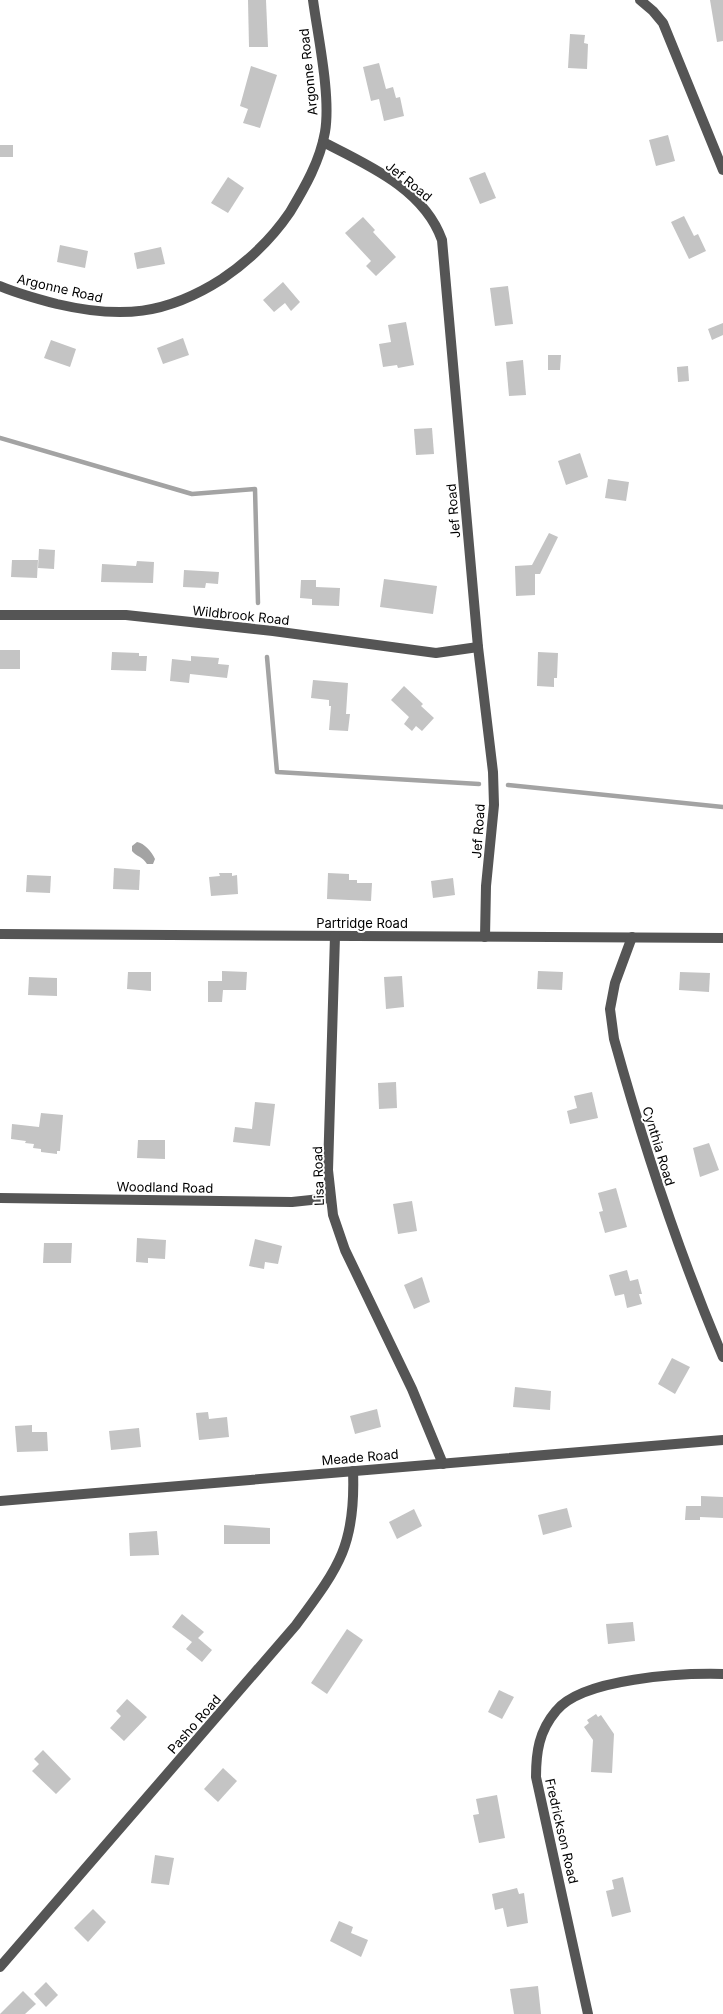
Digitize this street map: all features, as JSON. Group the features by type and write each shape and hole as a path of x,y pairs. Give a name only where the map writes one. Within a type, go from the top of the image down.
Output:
{"street":[{"name":"Argonne Road","path":"0,286 36,299 110,313 155,309 191,296 241,267 264,246 296,202 310,177 323,142 326,102 313,0"},
{"path":"640,0 653,11 663,23 723,170"},
{"name":"Jef Road","path":"323,142 374,170 417,200 437,226 442,240 478,647 493,772 484,937"},
{"name":"Wildbrook Road","path":"0,615 126,615 273,631 436,653 478,647"},
{"name":"Partridge Road","path":"0,934 723,938"},
{"name":"Lisa Road","path":"335,936 328,1170 332,1215 342,1244 412,1389 443,1464"},
{"name":"Cynthia Road","path":"632,938 614,990 610,1009 614,1039 666,1210 699,1301 723,1357"},
{"name":"Woodland Road","path":"0,1198 281,1202 330,1198"},
{"name":"Meade Road","path":"0,1501 723,1440"},
{"name":"Pasho Road","path":"0,1967 296,1626 330,1579 345,1548 351,1525 354,1499 353,1471"},
{"name":"Fredrickson Road","path":"588,2014 536,1777 536,1752 544,1730 556,1710 575,1696 599,1688 639,1679 698,1674 723,1674"}],"shaded area":[{"path":"137,842 148,848 155,859 153,864 147,864 132,851 132,846"}],"building":[{"path":"248,0 266,0 268,47 249,47"},
{"path":"710,0 723,0 723,41 717,42"},
{"path":"570,34 585,35 584,43 588,44 587,69 568,68"},
{"path":"379,63 386,89 393,87 396,98 400,97 404,116 384,121 379,99 371,101 363,67"},
{"path":"251,66 277,75 260,128 243,123 248,109 240,106"},
{"path":"668,135 675,161 656,166 649,140"},
{"path":"0,145 13,145 13,157 0,157"},
{"path":"485,172 496,198 480,204 469,178"},
{"path":"228,177 244,188 228,213 211,203"},
{"path":"684,216 694,236 698,234 706,251 689,259 671,222"},
{"path":"363,217 375,230 373,232 396,257 376,276 366,266 371,261 345,233"},
{"path":"60,245 88,251 85,268 57,262"},
{"path":"161,247 165,264 137,269 134,253"},
{"path":"283,282 300,302 291,311 285,303 274,312 263,300"},
{"path":"508,286 513,324 495,326 490,288"},
{"path":"406,322 414,365 398,368 397,365 383,367 379,344 391,342 388,325"},
{"path":"723,323 723,335 712,340 708,329"},
{"path":"183,338 189,355 163,364 157,348"},
{"path":"51,340 76,349 70,367 44,358"},
{"path":"548,355 561,355 560,370 548,370"},
{"path":"523,360 526,395 509,396 506,362"},
{"path":"688,366 689,381 678,382 677,367"},
{"path":"432,428 434,454 416,455 414,429"},
{"path":"580,453 588,477 566,485 558,461"},
{"path":"608,479 629,482 626,501 605,498"},
{"path":"549,533 558,537 540,574 535,574 535,595 516,596 515,566 532,565"},
{"path":"39,549 55,550 54,569 38,568"},
{"path":"12,560 38,560 37,578 11,577"},
{"path":"137,561 154,562 153,583 101,582 102,564 136,566"},
{"path":"184,570 219,572 218,584 206,583 205,588 183,587"},
{"path":"384,579 437,586 433,614 380,607"},
{"path":"301,580 316,580 316,587 340,588 339,606 312,605 312,599 300,598"},
{"path":"0,650 20,650 20,669 0,669"},
{"path":"112,652 139,653 139,656 147,656 146,671 111,670"},
{"path":"538,652 558,653 557,678 554,678 554,687 537,686"},
{"path":"191,656 219,658 218,664 229,665 227,678 190,674 189,683 170,681 172,659 191,661"},
{"path":"313,680 348,683 346,714 350,714 348,731 329,730 331,706 329,706 329,700 311,698"},
{"path":"404,686 423,704 421,706 434,718 422,731 416,726 412,731 404,724 409,717 391,700"},
{"path":"114,868 140,870 139,890 113,889"},
{"path":"219,873 232,873 232,876 237,875 238,894 211,896 209,877 220,876"},
{"path":"328,873 349,874 349,880 357,880 357,883 372,883 371,901 327,899"},
{"path":"27,875 51,876 50,893 26,892"},
{"path":"453,878 455,895 433,898 431,881"},
{"path":"222,971 247,972 246,990 223,990 222,1002 208,1002 208,981 222,981"},
{"path":"538,971 563,972 562,990 537,989"},
{"path":"128,972 151,972 151,991 127,989"},
{"path":"680,972 710,973 709,992 679,990"},
{"path":"402,976 404,1007 386,1009 384,977"},
{"path":"29,977 57,978 57,996 28,995"},
{"path":"396,1082 397,1108 379,1109 378,1083"},
{"path":"592,1092 598,1118 570,1124 567,1111 577,1108 574,1096"},
{"path":"255,1102 275,1104 270,1146 233,1142 235,1127 252,1129"},
{"path":"41,1113 63,1115 60,1151 57,1151 57,1154 41,1152 41,1149 33,1148 34,1144 25,1143 26,1141 11,1139 12,1124 39,1127"},
{"path":"138,1140 165,1140 165,1159 137,1158"},
{"path":"709,1143 719,1170 700,1177 693,1148"},
{"path":"616,1188 627,1227 605,1233 599,1212 603,1211 598,1193"},
{"path":"412,1201 417,1231 398,1234 393,1204"},
{"path":"137,1238 166,1240 165,1259 148,1258 148,1263 136,1262"},
{"path":"255,1239 282,1246 278,1264 265,1262 264,1269 249,1266"},
{"path":"44,1243 72,1243 71,1263 43,1263"},
{"path":"627,1270 630,1281 638,1279 642,1294 639,1294 642,1304 627,1308 624,1294 615,1296 609,1275"},
{"path":"422,1277 430,1302 414,1309 404,1285"},
{"path":"672,1358 690,1367 675,1394 658,1384"},
{"path":"515,1387 551,1391 550,1410 513,1407"},
{"path":"377,1409 381,1427 355,1434 350,1416"},
{"path":"208,1412 209,1419 227,1417 229,1437 199,1440 196,1413"},
{"path":"32,1425 32,1432 47,1432 48,1451 17,1452 15,1426"},
{"path":"139,1428 141,1447 111,1450 109,1431"},
{"path":"701,1496 723,1497 723,1518 700,1517 700,1520 685,1520 686,1506 701,1506"},
{"path":"567,1508 572,1527 543,1535 538,1515"},
{"path":"414,1509 422,1526 397,1539 389,1522"},
{"path":"224,1525 270,1528 270,1544 224,1544"},
{"path":"157,1531 159,1555 130,1556 129,1533"},
{"path":"182,1614 204,1632 198,1638 212,1650 202,1662 186,1649 192,1642 172,1627"},
{"path":"633,1622 635,1641 608,1644 606,1624"},
{"path":"347,1629 363,1640 327,1694 311,1683"},
{"path":"499,1690 514,1697 502,1719 488,1712"},
{"path":"127,1699 147,1717 124,1741 110,1728 121,1716 116,1711"},
{"path":"596,1714 598,1717 601,1715 614,1734 612,1773 591,1772 593,1740 584,1727 589,1723 587,1720"},
{"path":"43,1750 71,1779 56,1794 32,1771 39,1764 34,1759"},
{"path":"223,1768 237,1781 218,1802 204,1789"},
{"path":"497,1795 505,1838 479,1843 473,1815 479,1814 476,1799"},
{"path":"155,1855 174,1858 169,1885 151,1883"},
{"path":"623,1877 631,1912 612,1917 606,1891 614,1889 612,1880"},
{"path":"517,1888 519,1894 524,1893 528,1923 507,1927 503,1908 495,1910 492,1894"},
{"path":"93,1909 106,1922 88,1942 74,1928"},
{"path":"339,1921 353,1927 351,1933 368,1940 361,1957 330,1941"},
{"path":"46,1982 58,1995 46,2007 34,1994"},
{"path":"538,1986 541,2014 514,2014 510,1989"},
{"path":"23,1991 36,2004 25,2014 0,2014"}],"waterway":[{"path":"0,438 192,494 255,489 258,603"},
{"path":"267,657 277,772 479,784"},
{"path":"508,785 723,807"}]}
